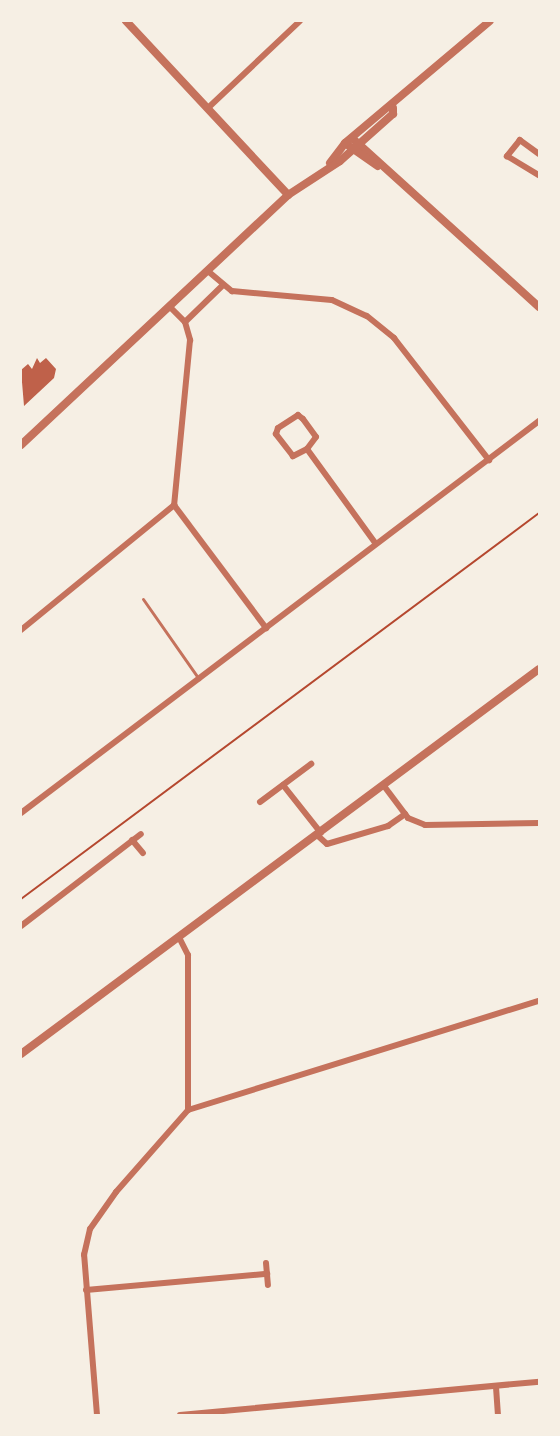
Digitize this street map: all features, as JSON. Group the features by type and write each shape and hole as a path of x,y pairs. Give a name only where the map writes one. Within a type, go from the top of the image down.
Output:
{"street":[{"path":"126,21 209,107 288,195"},
{"path":"209,107 300,21"},
{"path":"21,445 209,272 288,195 330,163 356,147 393,108 490,21"},
{"path":"330,163 348,140 393,108"},
{"path":"348,140 539,307"},
{"path":"539,154 520,140 507,156 539,176"},
{"path":"209,272 222,286 332,300 367,316 394,338 489,460"},
{"path":"185,322 222,286"},
{"path":"170,307 185,322 190,340 174,505 266,628"},
{"path":"298,415 316,438 307,449 293,456 276,434 278,428 298,415"},
{"path":"21,813 200,680 539,421"},
{"path":"307,449 376,544"},
{"path":"21,630 174,505"},
{"path":"21,1054 539,669"},
{"path":"260,802 311,764"},
{"path":"284,785 327,844 388,826 405,814"},
{"path":"384,786 405,814 425,825 539,823"},
{"path":"21,926 141,834"},
{"path":"132,840 143,853"},
{"path":"179,937 188,955 188,1110"},
{"path":"97,1415 84,1255 90,1229 188,1110 539,1001"},
{"path":"266,1263 267,1285"},
{"path":"86,1290 267,1274"},
{"path":"180,1415 539,1382"},
{"path":"495,1387 498,1415"}],"lane":[{"path":"143,599 200,680"}],"path":[{"path":"21,899 539,513"}],"building":[{"path":"37,358 40,363 46,358 56,369 54,378 24,406 21,370 28,364 32,369"}]}
